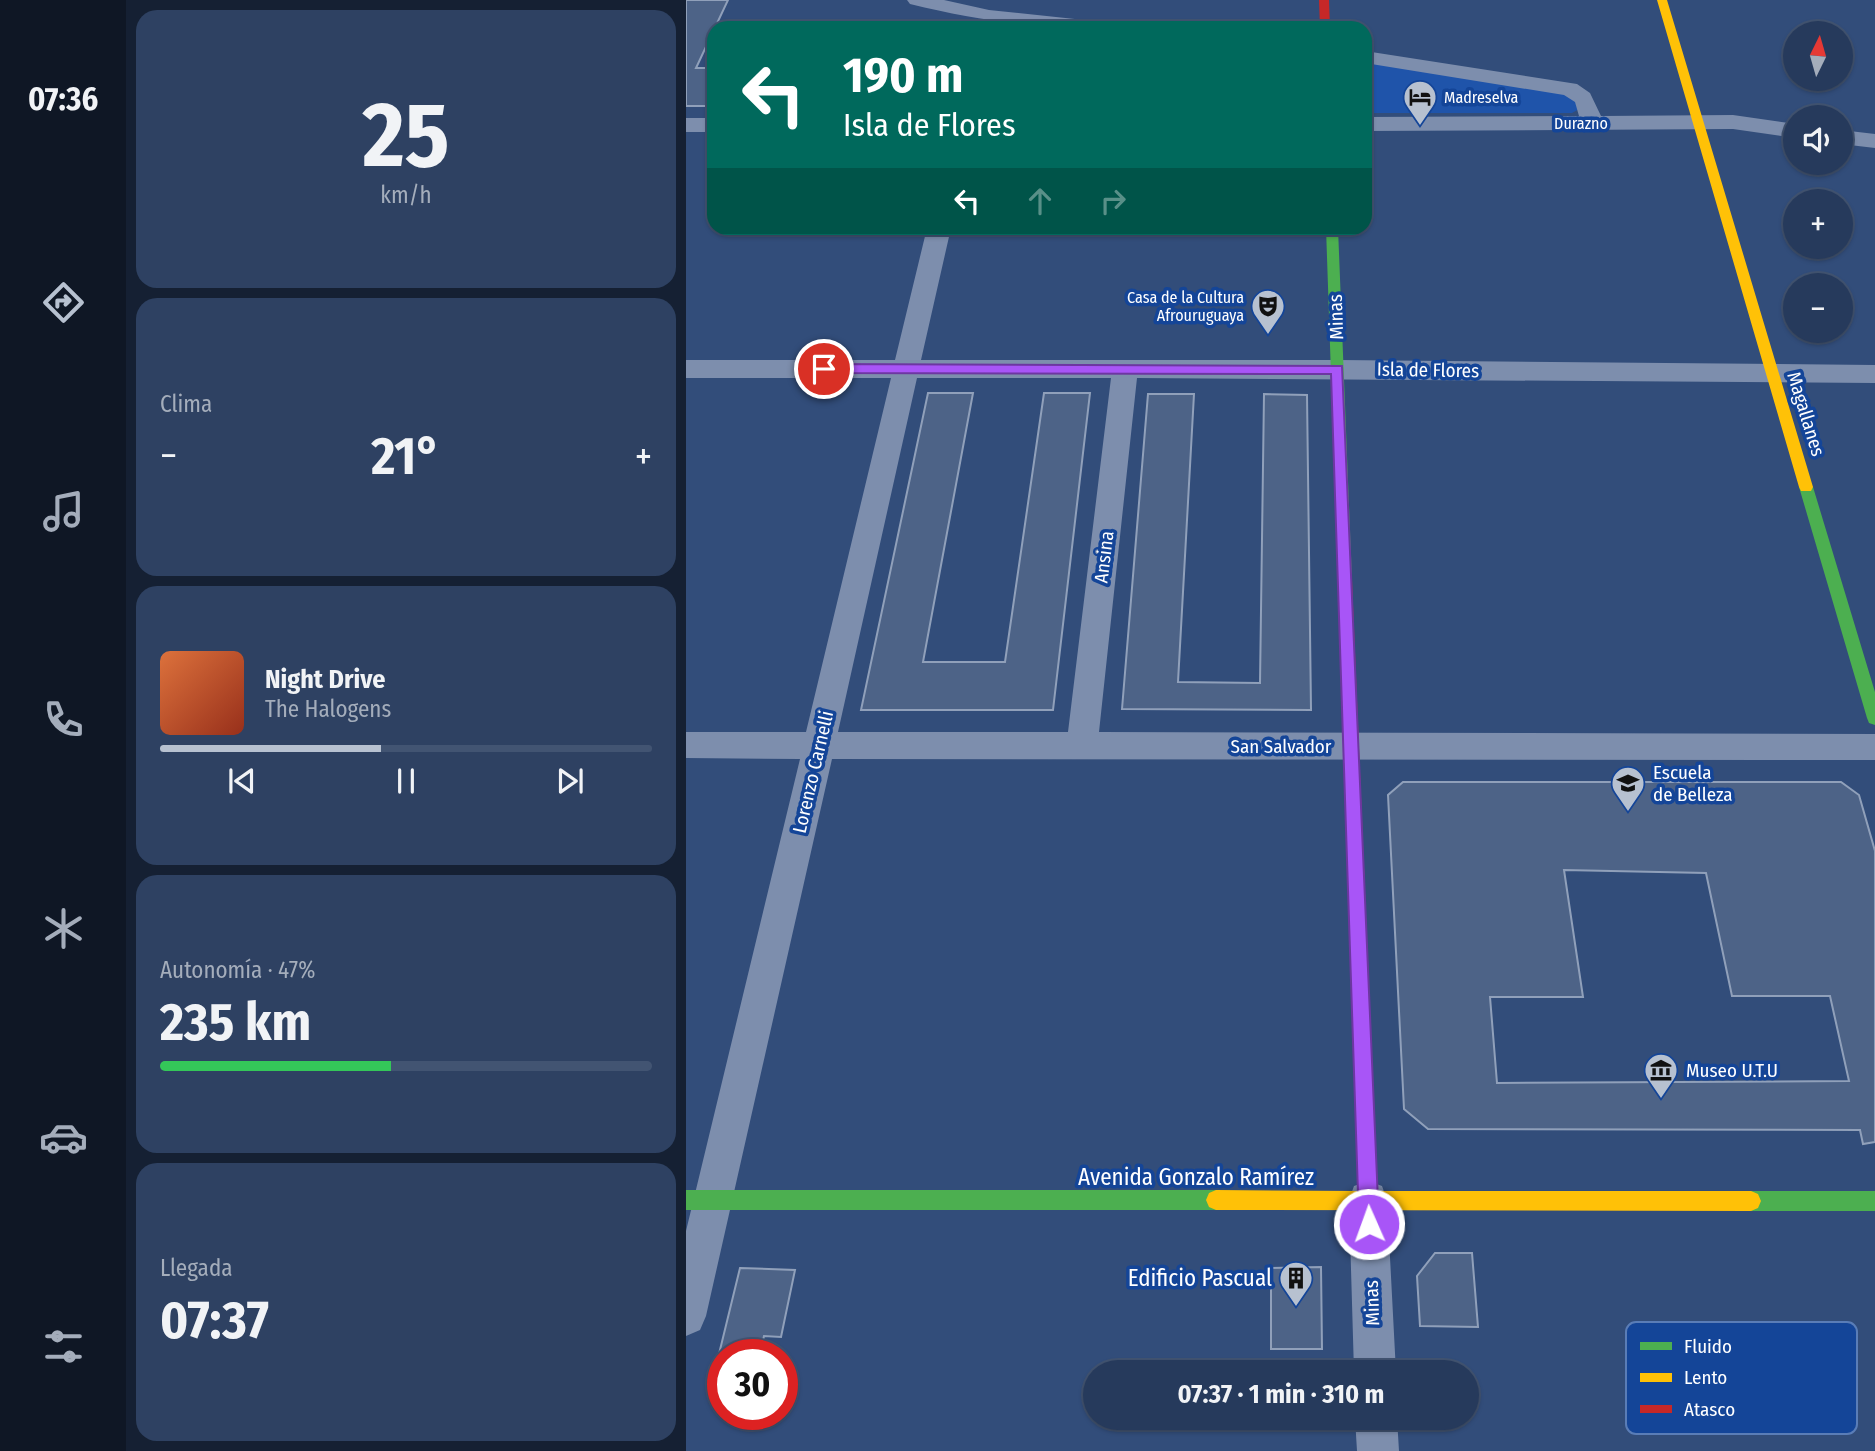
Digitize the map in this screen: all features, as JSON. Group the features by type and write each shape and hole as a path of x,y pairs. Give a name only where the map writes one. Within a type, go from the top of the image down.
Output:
{"street":[{"path":"917,0 989,15 1042,21"},
{"path":"1324,0 1325,21"},
{"name":"Magallanes","path":"1661,0 1875,718"},
{"path":"1372,58 1578,92 1588,106 1592,123"},
{"name":"Durazno","path":"1372,124 1732,122 1783,129"},
{"path":"686,125 707,125"},
{"path":"1853,138 1875,141"},
{"name":"Lorenzo Carnelli","path":"686,1316 699,1200 820,745 937,235"},
{"name":"Minas","path":"1332,235 1375,1360"},
{"name":"Isla de Flores","path":"686,369 1338,369 1875,374"},
{"name":"Ansina","path":"1082,745 1125,369"},
{"name":"San Salvador","path":"686,744 1875,747"},
{"name":"Avenida Gonzalo Ramírez","path":"699,1200 1875,1201"},
{"path":"1377,1430 1378,1451"}],"shaded area":[{"path":"1372,63 1564,93 1576,100 1579,109 1572,113 1372,113"}],"building":[{"path":"686,0 728,0 718,21 707,21 707,45 696,68 707,68 707,106 686,106"},
{"path":"928,393 973,393 923,662 1005,662 1044,393 1090,393 1053,710 861,710"},
{"path":"1148,394 1194,394 1178,682 1260,683 1264,394 1307,395 1311,710 1122,709"},
{"path":"1403,782 1841,782 1859,795 1875,851 1875,1142 1863,1144 1860,1130 1428,1129 1404,1109 1388,795","holes":["1564,870 1706,873 1732,996 1830,996 1849,1081 1497,1083 1490,997 1583,997"]},
{"path":"1435,1253 1472,1253 1478,1327 1420,1326 1417,1276"},
{"name":"Edificio Pascual","path":"1321,1267 1322,1349 1271,1349 1271,1268"},
{"path":"740,1268 795,1270 781,1337 723,1339"}],"traffic: fast":[{"path":"1332,235 1345,580"},
{"path":"1806,487 1875,718"},
{"path":"686,1200 1216,1200"},
{"path":"1751,1201 1875,1201"}],"traffic: slow":[{"path":"1662,0 1806,487"},
{"path":"1356,868 1368,1200"},
{"path":"1216,1200 1751,1201"}],"traffic: jam":[{"path":"1324,0 1325,21"},
{"path":"1345,580 1356,868"}],"place":[{"name":"Madreselva","path":"1420,127"},
{"name":"Casa de la Cultura Afrouruguaya","path":"1268,336"},
{"name":"Escuela de Belleza","path":"1628,813"},
{"name":"Museo U.T.U","path":"1661,1100"},
{"name":"Edificio Pascual","path":"1296,1308"}],"route":[{"path":"824,369 1338,369 1369,1224"}]}
